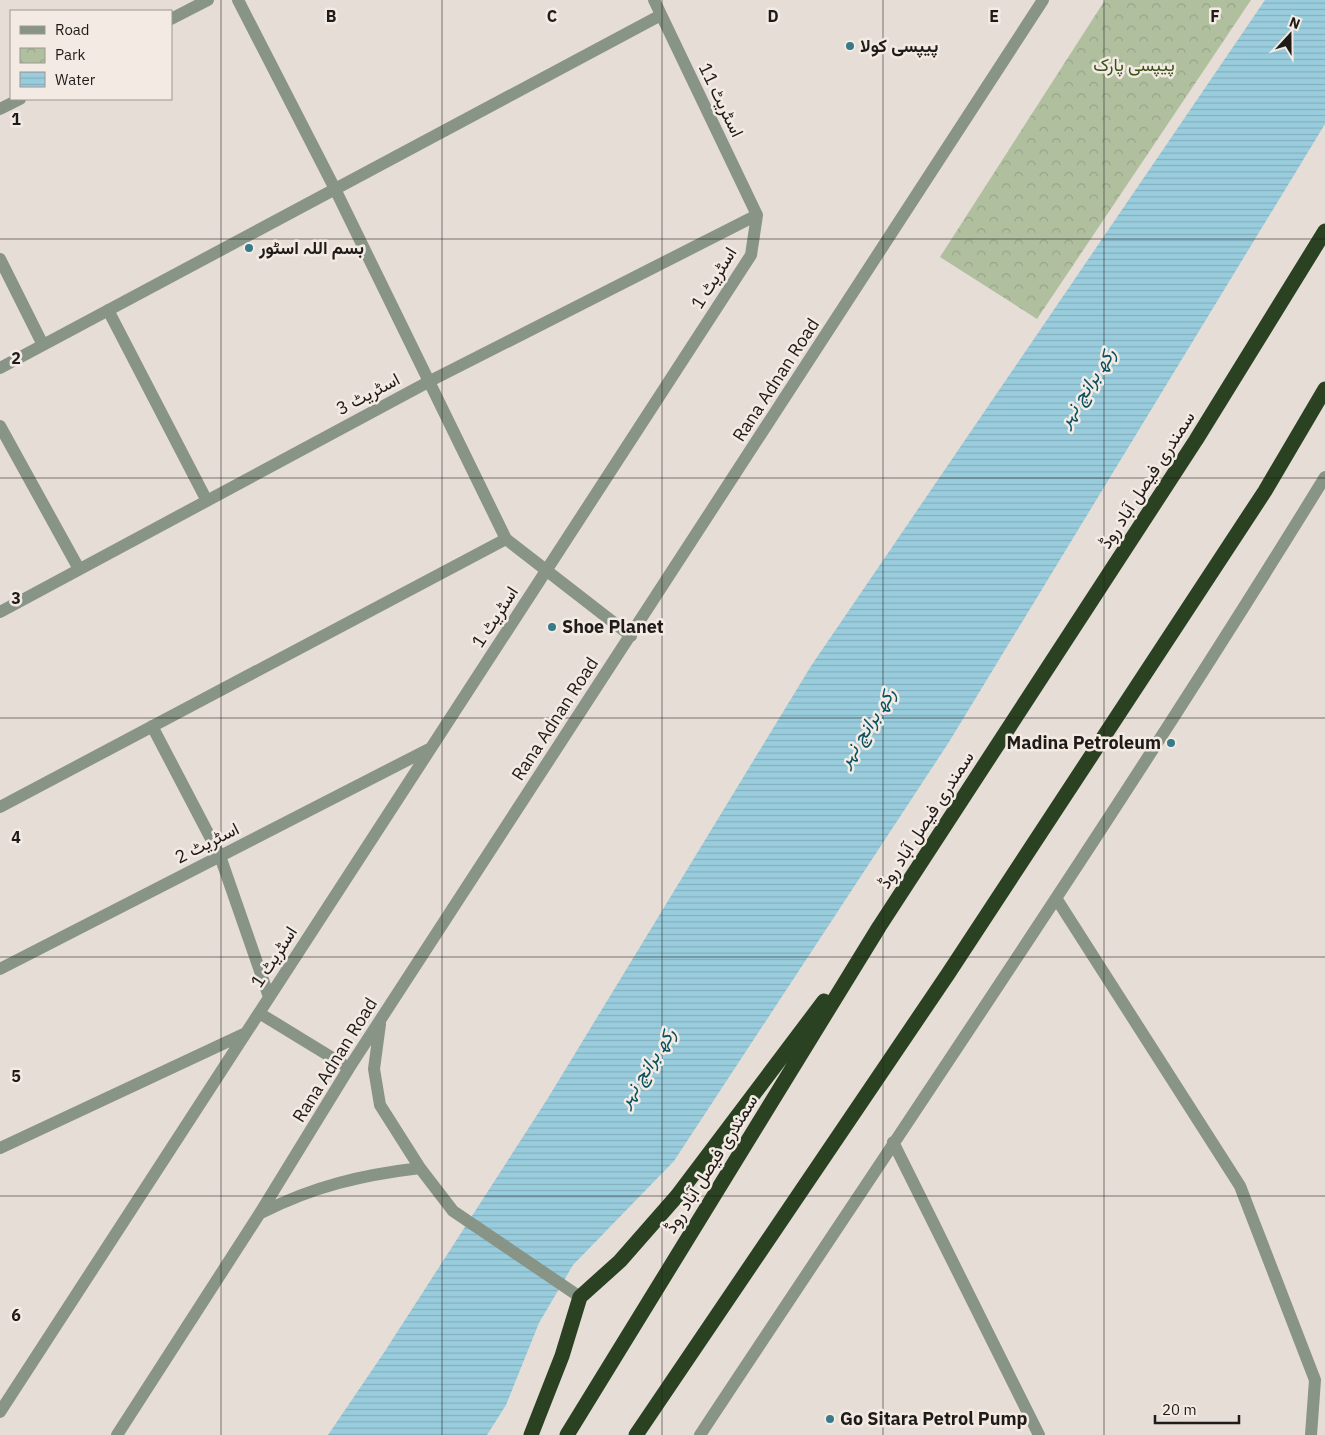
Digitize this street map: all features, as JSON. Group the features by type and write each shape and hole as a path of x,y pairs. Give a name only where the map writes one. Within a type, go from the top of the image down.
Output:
{"highway":[{"name":"سمندری فیصل آباد روڈ","path":"567,1435 879,928 1196,440 1325,231"},
{"path":"636,1435 954,966 1265,491 1325,389"},
{"path":"531,1435 562,1356 580,1297 620,1261 676,1196 879,928"}],"street":[{"path":"238,0 335,189 506,539 631,636"},
{"name":"اسٹریٹ 11","path":"654,0 757,215"},
{"name":"Rana Adnan Road","path":"117,1435 260,1213 349,1068 1043,0"},
{"path":"172,18 205,1"},
{"path":"0,368 661,16"},
{"path":"2,103 16,100"},
{"name":"اسٹریٹ 3","path":"0,612 430,381 757,215"},
{"name":"اسٹریٹ 1","path":"0,1412 751,255 757,215"},
{"path":"0,259 43,345"},
{"path":"108,310 207,500"},
{"path":"0,426 79,569"},
{"path":"700,1435 1056,898 1228,634 1325,477"},
{"path":"0,807 506,539"},
{"path":"152,726 220,856 269,997"},
{"name":"اسٹریٹ 2","path":"0,969 431,748"},
{"path":"1056,898 1240,1186 1315,1380 1311,1435"},
{"path":"259,1013 349,1068"},
{"path":"381,1019 374,1069 380,1105 420,1168 453,1211 580,1297"},
{"path":"0,1148 246,1032"},
{"path":"893,1142 1040,1435"},
{"path":"260,1213 295,1196 356,1178 420,1168"}],"green space":[{"name":"پیپسی پارک","path":"1105,0 1251,0 1037,319 940,257"}],"water":[{"name":"رکھ برانچ نہر","path":"1265,0 1325,0 1325,124 949,742 674,1161 573,1265 539,1323 506,1405 487,1435 328,1435 385,1351 548,1098 811,666"}],"place":[{"name":"پیپسی کولا","path":"850,46"},
{"name":"بسم اللہ اسٹور","path":"249,248"},
{"name":"Shoe Planet","path":"552,627"},
{"name":"Madina Petroleum","path":"1171,743"},
{"name":"Go Sitara Petrol Pump","path":"830,1419"}]}
